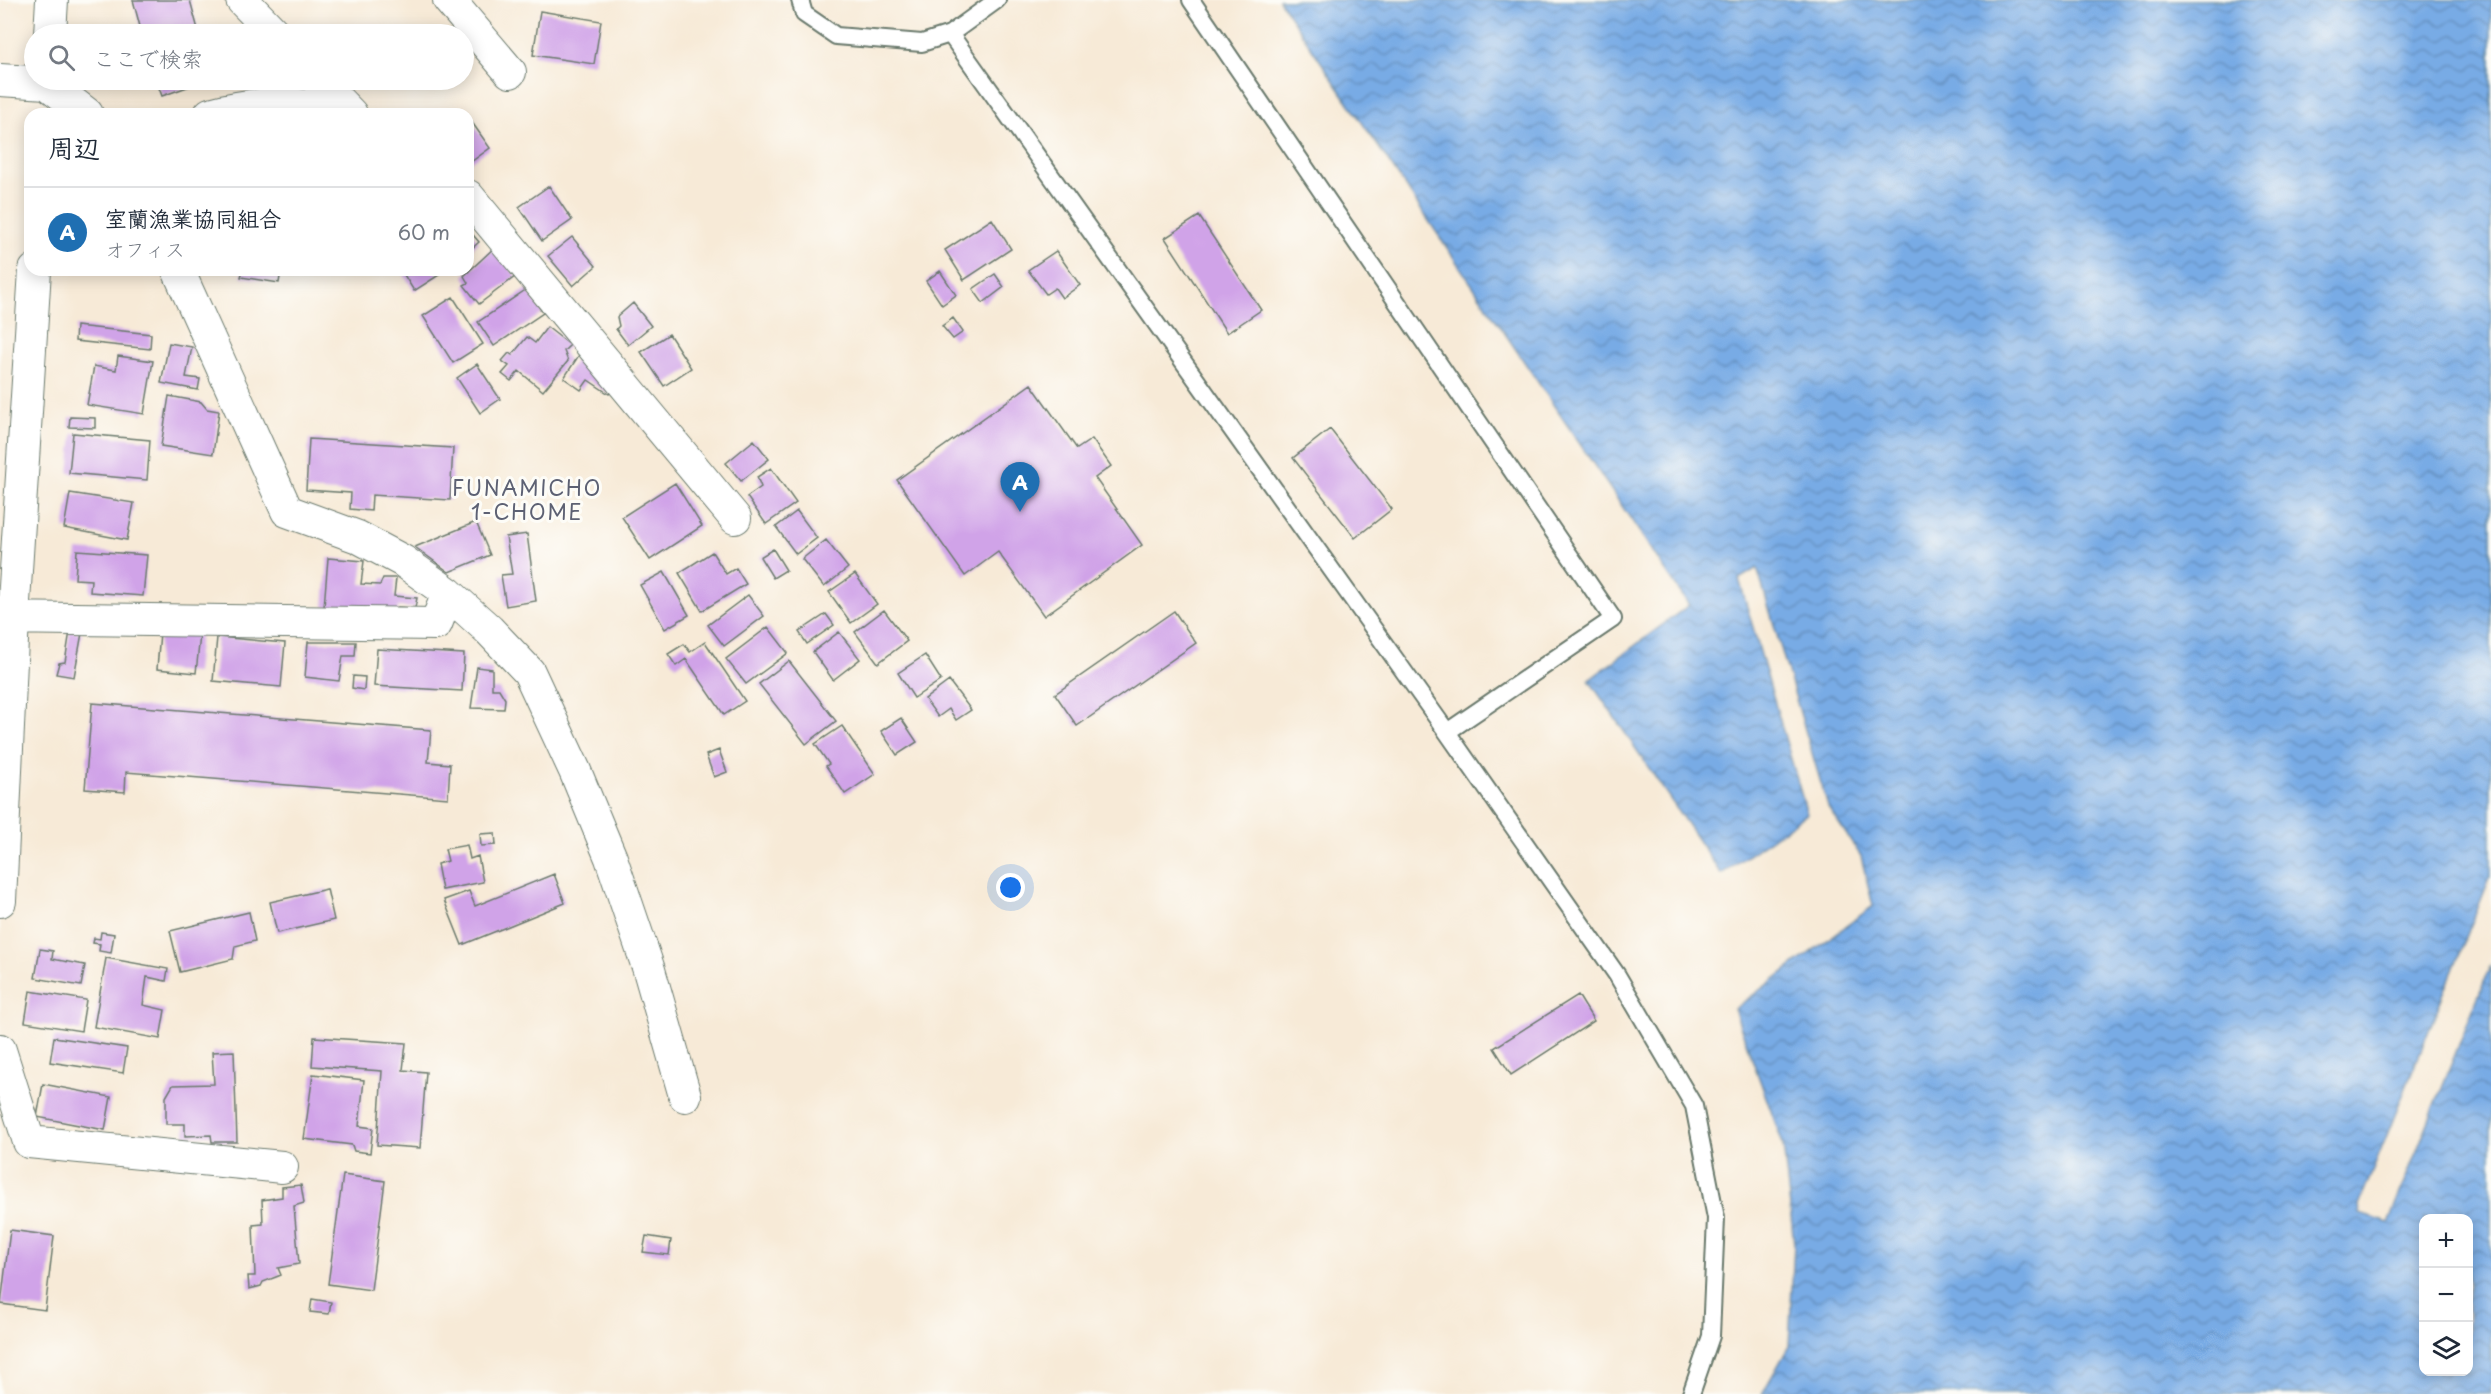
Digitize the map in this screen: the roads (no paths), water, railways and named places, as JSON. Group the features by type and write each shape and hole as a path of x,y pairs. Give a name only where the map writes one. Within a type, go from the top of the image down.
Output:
{"street":[{"path":"51,24 52,0"},
{"path":"242,0 265,24"},
{"path":"449,0 469,24"},
{"path":"474,30 510,72"},
{"path":"0,81 24,81"},
{"path":"45,108 46,90"},
{"path":"58,90 80,108"},
{"path":"328,90 345,108"},
{"path":"241,108 272,102 319,108"},
{"path":"474,203 735,518"},
{"path":"0,901 7,618 35,276"},
{"path":"181,276 287,511 358,537 403,561 447,592 489,630 529,672 575,771 611,858 649,970 686,1096"},
{"path":"7,618 436,624 447,592"},
{"path":"0,1050 29,1142 282,1167"}],"lane":[{"path":"800,0 804,14 836,36 922,43 950,34 997,0"},
{"path":"1191,0 1613,619 1447,732"},
{"path":"950,34 1447,732 1617,975 1694,1106 1716,1218 1712,1336 1691,1394"}],"water":[{"path":"1279,0 2491,0 2491,875 2359,1205 2360,1214 2388,1223 2491,964 2491,1394 1762,1394 1789,1346 1794,1244 1783,1144 1734,1009 1873,906 1861,856 1828,807 1757,568 1739,579 1807,814 1721,874 1589,680 1689,605"}],"place":[{"name":"室蘭漁業協同組合","path":"1020,512"}],"district":[{"name":"FUNAMICHO 1-CHOME","path":"527,501"}]}
